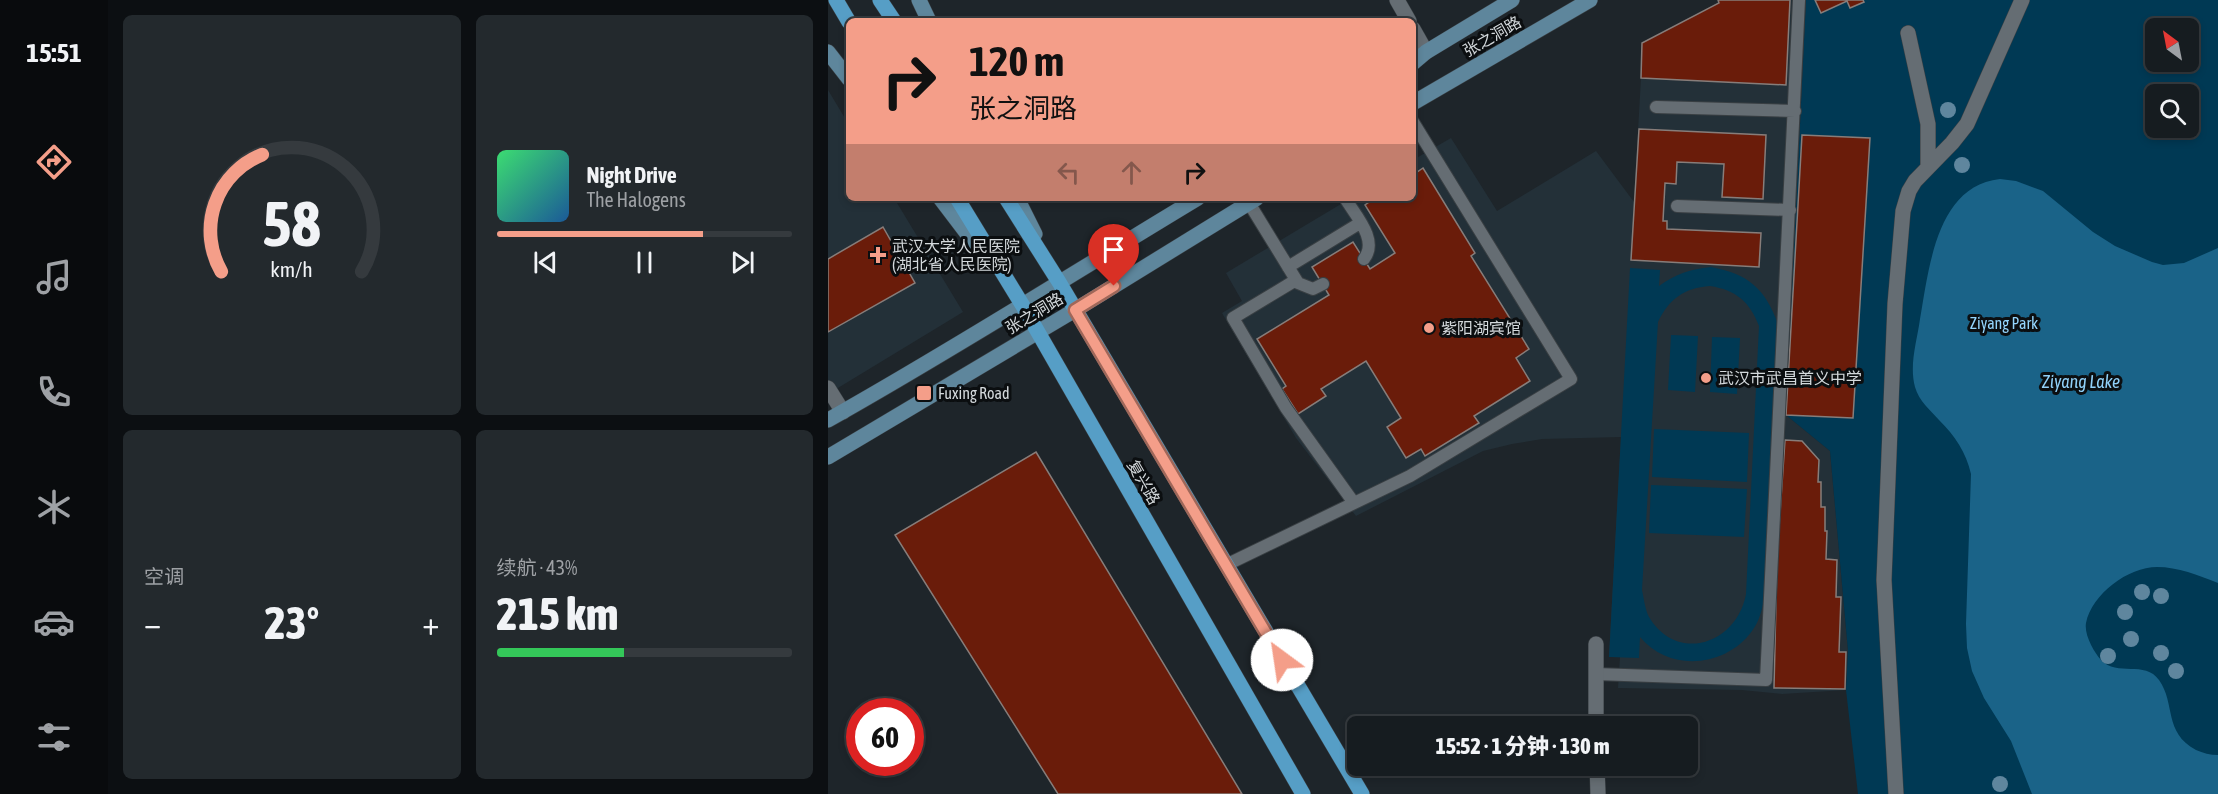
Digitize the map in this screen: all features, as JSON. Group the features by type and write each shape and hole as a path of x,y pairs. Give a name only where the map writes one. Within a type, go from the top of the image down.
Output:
{"main road":[{"path":"836,0 847,18"},
{"path":"880,0 892,18"},
{"path":"919,0 928,18"},
{"name":"张之洞路","path":"1416,60 1426,52 1512,0"},
{"name":"张之洞路","path":"1416,101 1590,0"},
{"path":"828,52 846,76"},
{"name":"复兴路","path":"942,201 1023,306 1304,794"},
{"path":"959,201 1023,306"},
{"path":"1008,201 1059,282"},
{"name":"复兴路","path":"1018,201 1075,310 1362,794"},
{"name":"张之洞路","path":"828,420 1023,306 1193,201"},
{"name":"张之洞路","path":"828,457 1038,333 1253,201"}],"street":[{"path":"1397,0 1406,18"},
{"path":"1896,794 1884,580 1895,304 1903,211 1909,191 1967,124 2022,0"},
{"path":"1908,33 1928,124 1928,167"},
{"path":"1416,34 1426,52"},
{"path":"828,388 843,412"},
{"path":"1596,645 1596,716"},
{"path":"1597,776 1598,794"}],"lane":[{"path":"1596,674 1766,680 1799,0"},
{"path":"1656,107 1795,111"},
{"path":"1226,565 1410,476 1571,378 1416,127"},
{"path":"1253,201 1296,279 1306,288 1313,289 1323,284"},
{"path":"1347,201 1370,244 1368,254 1364,259"},
{"path":"1677,206 1790,210"},
{"path":"1288,267 1360,222"},
{"path":"1296,279 1233,318 1286,408 1354,503"}],"shaded area":[{"path":"1790,0 1806,0 1786,415 1830,451 1848,651 1846,690 1782,694 1742,690 1618,688 1620,657 1609,657 1621,437 1542,439 1483,451 1356,516 1296,438 1222,313 1242,301 1226,273 1346,201 1416,201 1416,158 1451,138 1497,211 1596,151 1634,202 1641,78 1785,85"},
{"name":"武汉大学人民医院 (湖北省人民医院)","path":"828,90 846,120 846,201 896,201 963,312 828,394"}],"green space":[{"name":"Ziyang Park","path":"1806,0 2218,0 2218,794 1858,794 1846,690 1848,651 1830,451 1786,415"},
{"path":"1711,267 1735,274 1753,285 1767,301 1778,324 1763,605 1755,627 1741,643 1713,658 1698,661 1666,656 1652,649 1640,637 1639,658 1609,657 1630,268 1660,270 1659,286 1684,273","holes":["1701,287 1719,288 1741,298 1751,310 1759,326 1746,594 1740,611 1731,625 1719,636 1705,642 1690,644 1675,640 1661,632 1649,617 1642,590 1658,322 1672,301 1685,292"]},
{"path":"1671,335 1698,336 1695,392 1668,390"},
{"path":"1712,337 1740,338 1737,394 1710,392"},
{"path":"1654,429 1749,433 1747,482 1652,477"},
{"path":"1651,485 1747,489 1744,537 1649,533"}],"water":[{"name":"Ziyang Lake","path":"2000,179 2016,181 2043,191 2093,232 2115,246 2152,262 2163,265 2184,263 2218,248 2218,583 2173,568 2146,568 2123,577 2103,593 2090,612 2086,628 2093,648 2101,660 2108,665 2146,671 2159,680 2179,735 2196,750 2218,755 2218,794 2032,794 2011,741 1984,698 1972,671 1967,648 1966,624 1971,474 1963,451 1955,438 1919,397 1913,379 1913,362 1927,277 1939,233 1949,213 1962,197 1979,185"}],"building":[{"path":"1718,0 1790,0 1786,85 1641,78 1642,43 1719,3"},
{"path":"1815,0 1863,0 1864,2 1850,8 1847,1 1821,13"},
{"path":"1639,129 1766,135 1763,199 1722,197 1724,164 1677,162 1676,184 1665,183 1663,221 1667,221 1667,229 1761,233 1759,267 1631,260"},
{"path":"1802,135 1870,138 1853,418 1786,415"},
{"path":"1423,168 1475,253 1471,256 1529,349 1516,358 1530,381 1474,416 1479,423 1425,456 1421,449 1406,458 1387,427 1401,418 1366,361 1321,389 1326,396 1298,414 1282,389 1286,386 1257,339 1329,295 1312,267 1353,242 1370,269 1395,253 1365,205 1371,201 1416,201 1416,173"},
{"path":"883,227 915,283 828,332 828,259"},
{"path":"1785,440 1802,441 1819,460 1818,482 1821,482 1821,507 1825,507 1825,531 1827,531 1826,559 1837,560 1836,597 1841,597 1839,652 1846,652 1845,689 1774,688 1777,558"},
{"path":"1036,452 1242,794 1058,794 895,535"}],"place":[{"name":"武汉大学人民医院 (湖北省人民医院)","path":"878,255"},
{"name":"紫阳湖宾馆","path":"1429,328"},
{"name":"武汉市武昌首义中学","path":"1706,378"},
{"name":"Fuxing Road","path":"924,393"}],"route":[{"path":"1114,286 1075,310 1282,660"}]}
